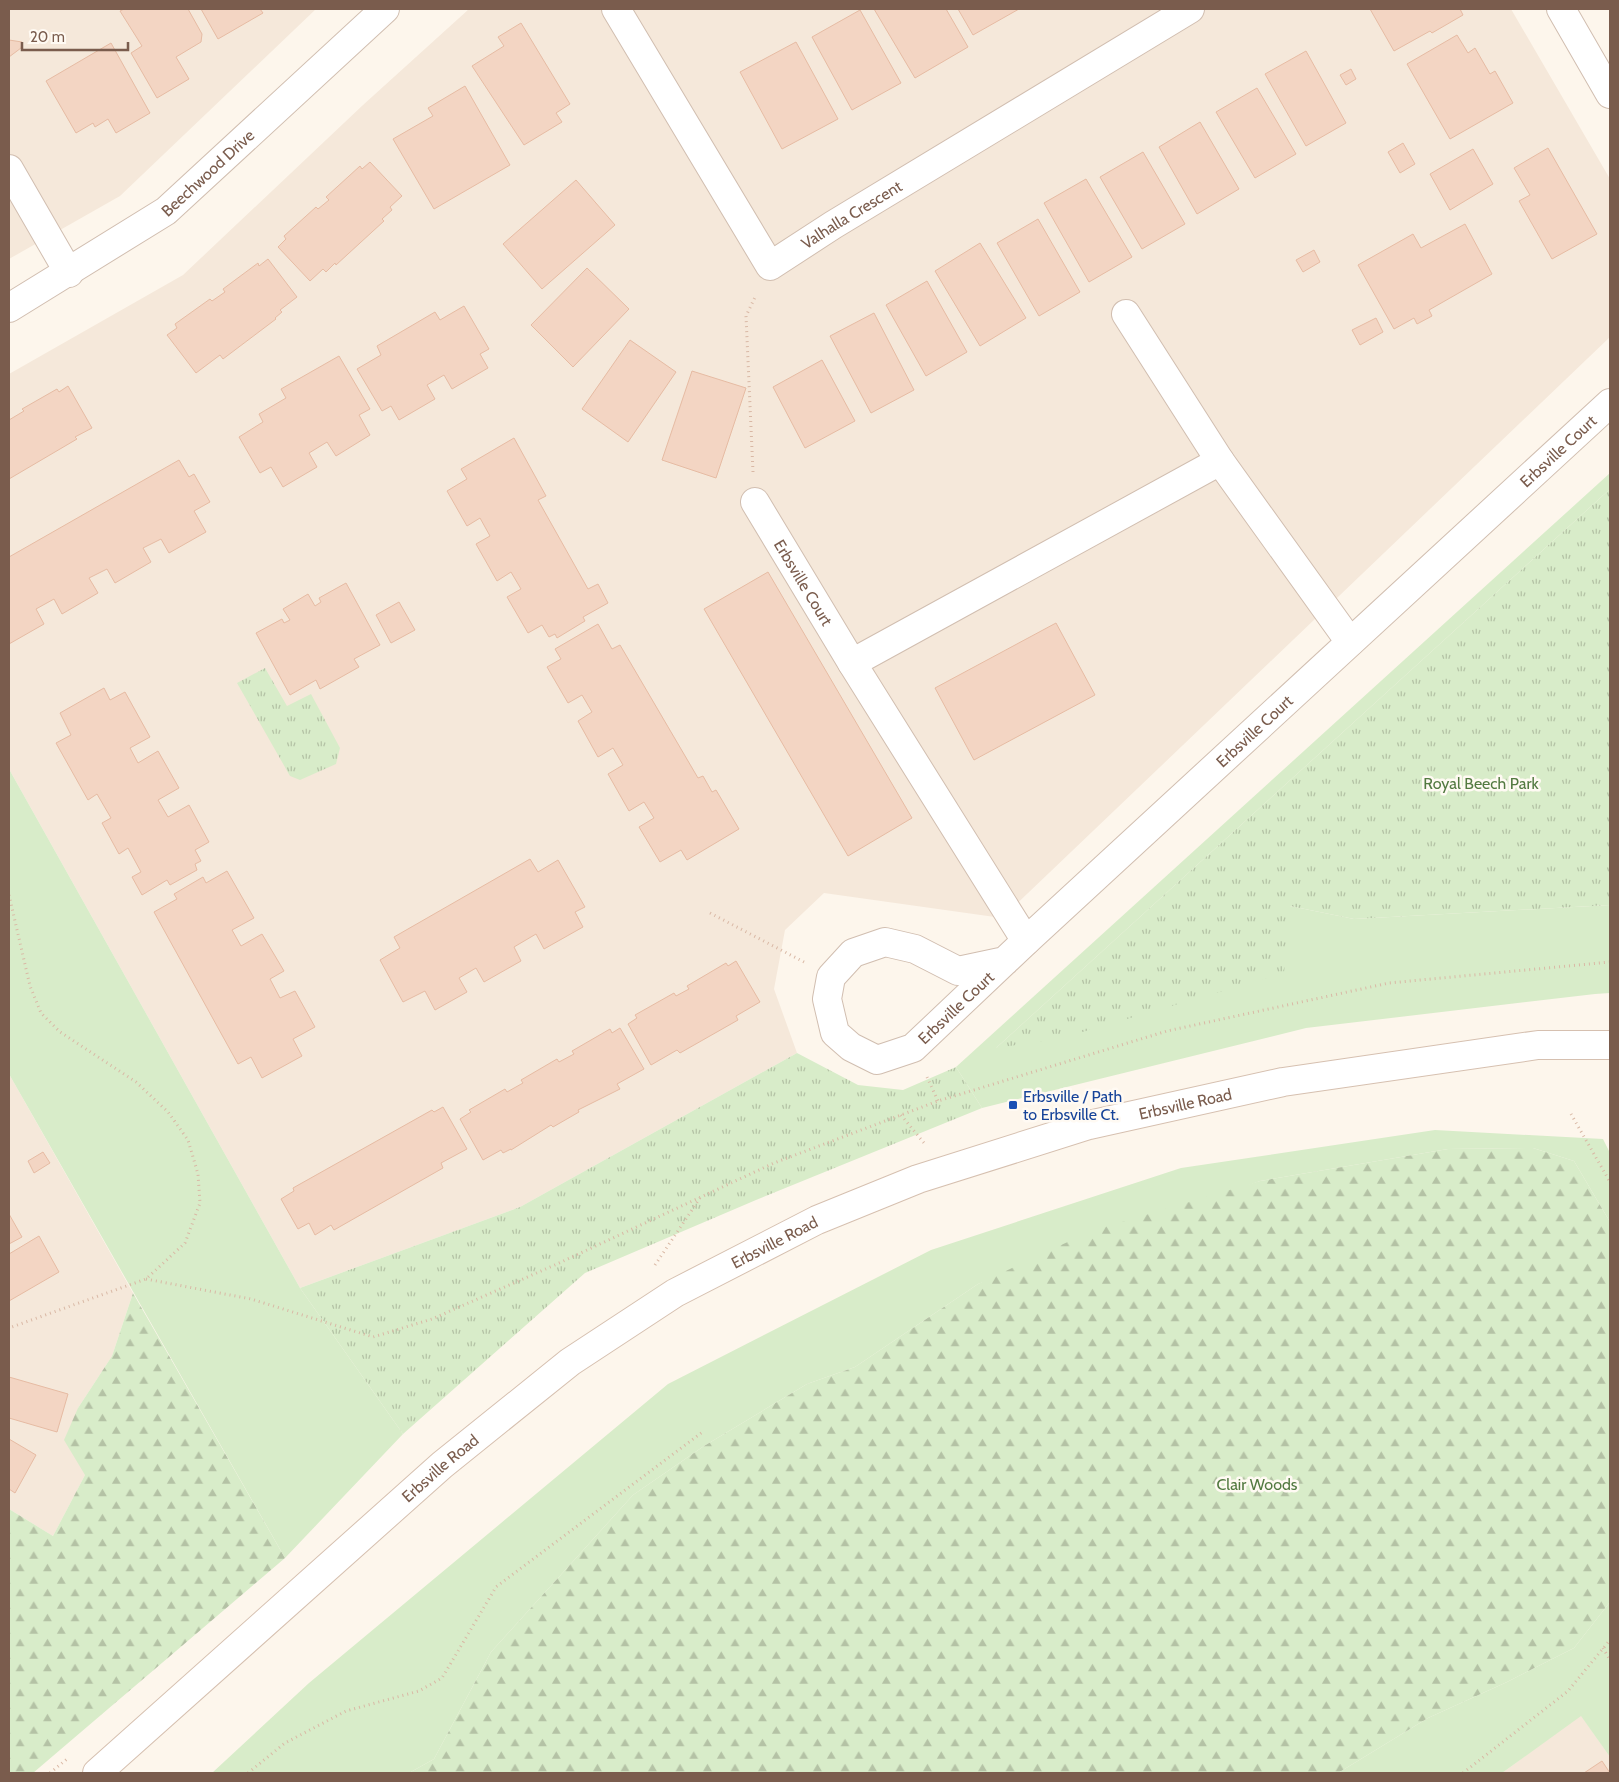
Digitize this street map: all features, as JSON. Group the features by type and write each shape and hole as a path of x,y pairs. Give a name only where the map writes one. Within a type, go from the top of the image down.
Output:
{"street":[{"name":"Beechwood Drive","path":"9,308 69,273 166,211 385,9"},
{"path":"616,9 770,266"},
{"name":"Valhalla Crescent","path":"770,266 833,225 1190,9"},
{"path":"1561,9 1610,94"},
{"path":"9,169 69,273"},
{"path":"1126,314 1220,461 1350,642"},
{"name":"Erbsville Court","path":"1005,961 958,971 915,949 885,942 853,953 831,977 827,1000 834,1033 852,1047 877,1060 913,1048 1005,961 1026,941 1610,403"},
{"path":"852,663 1220,461"},
{"name":"Erbsville Court","path":"755,502 852,663 1026,941"},
{"name":"Erbsville Road","path":"97,1773 442,1464 570,1362 675,1293 817,1220 918,1179 1089,1125 1263,1086 1293,1080 1538,1045 1610,1045"}],"path":[{"path":"755,502 746,316 770,266"},
{"path":"9,895 30,986 41,1013 60,1032 136,1082 168,1112 188,1140 198,1174 200,1203 185,1242 146,1279 9,1328"},
{"path":"710,913 831,977"},
{"path":"146,1279 251,1299 373,1337 432,1319 557,1264 774,1163 938,1101 1157,1034 1389,983 1610,962"},
{"path":"1571,1114 1610,1182"},
{"path":"248,1773 285,1743 346,1711 419,1692 442,1678 496,1587 704,1431"},
{"path":"1463,1773 1568,1691 1610,1640"},
{"path":"1603,1648 1610,1660"}],"shaded area":[{"path":"9,9 316,9 120,196 9,259"},
{"path":"469,9 1511,9 1610,179 1610,337 1002,918 824,893 785,930 774,989 797,1053 520,1207 300,1288 9,769 9,374 183,275 363,105"},
{"path":"9,1074 133,1293 112,1356 78,1408 85,1475 53,1536 9,1509"},
{"path":"1581,1715 1610,1757 1610,1773 1502,1773"}],"green space":[{"path":"1610,473 1610,489 996,1048 1290,906 1354,919 1610,905 1610,993 1306,1028 982,1108 956,1067"},
{"name":"Royal Beech Park","path":"1610,489 1610,905 1354,919 1290,906 1284,973 1062,1038 996,1048"},
{"path":"265,668 287,706 311,694 340,748 336,764 300,780 290,776 237,683"},
{"path":"9,769 300,1288 403,1434 285,1558 9,1074"},
{"path":"797,1053 858,1085 903,1090 956,1067 982,1108 756,1200 585,1273 403,1434 300,1288 520,1207"},
{"path":"1435,1130 1603,1139 1610,1153 1610,1222 1574,1161 1533,1148 1448,1149 1260,1181 978,1284 855,1367 807,1384 704,1446 633,1495 491,1652 434,1759 409,1773 212,1773 309,1683 668,1384 931,1250 1181,1168"},
{"name":"Clair Woods","path":"1533,1148 1574,1161 1610,1222 1610,1602 1574,1648 1507,1682 1428,1718 1338,1773 409,1773 434,1759 491,1652 633,1495 704,1446 807,1384 855,1367 978,1284 1091,1231 1260,1181 1448,1149"},
{"path":"133,1293 285,1558 33,1773 9,1773 9,1509 53,1536 85,1475 64,1440 78,1408 112,1356"},
{"path":"1610,1602 1610,1757 1581,1716 1502,1773 1338,1773 1428,1718 1507,1682 1574,1648"}],"building":[{"path":"124,9 188,9 202,34 201,42 176,57 189,79 157,98 131,53 142,46 120,11"},
{"path":"201,9 260,9 263,13 218,39"},
{"path":"874,9 946,9 968,47 915,78"},
{"path":"958,9 1019,9 973,35"},
{"path":"1370,9 1460,9 1463,15 1432,33 1430,31 1394,51"},
{"path":"860,10 901,83 852,110 812,37"},
{"path":"521,23 570,104 556,113 562,122 524,145 472,66 504,46 498,37"},
{"path":"1457,35 1468,53 1475,48 1490,74 1495,71 1513,103 1450,139 1407,64"},
{"path":"9,40 22,42 21,48 9,57"},
{"path":"796,42 838,119 782,149 740,72"},
{"path":"111,43 150,113 116,133 108,119 95,127 93,123 76,133 46,81"},
{"path":"1306,51 1346,123 1306,146 1265,74"},
{"path":"1351,69 1356,79 1346,85 1340,75"},
{"path":"465,86 510,165 434,209 393,139 433,116 428,108"},
{"path":"1257,88 1296,154 1255,178 1216,112"},
{"path":"1200,122 1239,189 1197,214 1159,147"},
{"path":"1403,143 1415,164 1400,173 1388,152"},
{"path":"1548,148 1597,234 1552,259 1519,201 1530,195 1514,168"},
{"path":"1473,149 1493,184 1450,210 1430,174"},
{"path":"1143,152 1185,224 1142,249 1100,177"},
{"path":"370,162 402,196 390,207 392,210 382,219 384,221 336,265 335,263 326,272 323,269 310,281 278,247 286,239 284,236 316,207 318,209 329,200 326,197 360,166 362,169"},
{"path":"1086,179 1132,257 1089,282 1044,203"},
{"path":"576,180 615,225 542,289 503,244"},
{"path":"1038,219 1080,292 1039,316 997,243"},
{"path":"1465,224 1492,274 1429,310 1432,316 1417,324 1414,318 1394,329 1358,265 1413,234 1421,248"},
{"path":"980,243 1026,318 980,346 935,271"},
{"path":"1314,250 1320,262 1303,272 1296,260"},
{"path":"268,259 297,297 280,310 282,312 276,319 223,359 220,355 196,373 167,335 177,328 175,324 210,299 212,301 225,292 223,289 258,263 259,266"},
{"path":"587,268 629,309 573,367 531,325"},
{"path":"927,281 967,352 926,376 886,305"},
{"path":"464,306 489,349 480,354 488,368 452,389 444,375 427,385 435,399 399,420 391,406 382,411 357,369 381,355 377,346 435,312 440,320"},
{"path":"874,313 914,390 871,413 830,336"},
{"path":"1376,318 1383,332 1360,345 1352,330"},
{"path":"630,340 676,372 628,442 582,409"},
{"path":"339,356 370,409 359,415 370,435 336,456 327,442 309,453 317,467 283,487 271,467 260,473 239,437 263,422 259,414 286,398 281,389"},
{"path":"822,360 855,421 805,448 773,387"},
{"path":"692,371 746,388 716,478 662,460"},
{"path":"68,386 92,428 75,437 77,439 9,479 9,420 24,411 22,409 57,389 59,392"},
{"path":"514,438 546,496 538,500 588,589 598,584 608,603 583,617 585,621 557,638 555,634 549,637 542,625 528,633 507,597 521,589 511,572 497,581 476,544 490,536 480,518 467,526 447,491 467,479 461,469"},
{"path":"179,460 189,477 194,474 210,502 194,511 206,532 169,553 161,539 143,548 151,562 115,583 107,569 89,578 98,593 62,614 54,599 36,609 44,624 9,644 9,557"},
{"path":"768,572 912,818 848,856 704,609"},
{"path":"346,583 380,645 354,659 359,667 320,689 316,680 290,695 256,633 282,619 284,623 290,620 283,609 308,594 315,606 321,602 319,598"},
{"path":"399,602 415,630 391,643 376,615"},
{"path":"1056,623 1095,695 974,760 935,688"},
{"path":"598,624 612,649 620,645 698,778 703,776 712,792 716,790 739,829 687,860 681,850 660,862 639,827 654,818 644,802 629,811 608,774 623,765 613,748 598,757 578,721 592,712 582,695 568,703 547,667 561,659 555,649"},
{"path":"104,688 110,700 125,692 150,737 130,748 138,763 158,751 179,788 158,800 168,817 189,805 209,842 195,850 201,861 195,864 197,870 170,885 167,880 142,895 132,877 141,872 128,848 119,854 102,823 111,818 97,794 88,800 56,743 71,735 60,713"},
{"path":"530,859 538,872 558,860 585,907 575,912 583,927 544,949 536,934 514,947 521,961 484,982 476,968 459,978 467,992 435,1010 425,991 403,1002 380,960 400,948 394,937"},
{"path":"227,871 254,918 232,930 241,946 262,934 284,971 270,979 280,998 295,991 315,1027 293,1039 302,1056 262,1078 251,1057 238,1064 154,912 177,899 174,894 203,877 206,883"},
{"path":"736,961 760,1002 736,1016 738,1020 680,1053 677,1050 651,1065 628,1024 637,1018 635,1015 674,993 676,996 689,989 687,986 726,963 728,966"},
{"path":"620,1028 644,1069 617,1084 620,1089 578,1110 579,1112 553,1127 551,1125 511,1150 503,1153 501,1150 483,1160 460,1119 471,1112 469,1110 505,1089 507,1092 523,1083 521,1080 557,1059 559,1062 574,1054 572,1051 610,1029 612,1033"},
{"path":"443,1107 467,1149 441,1163 443,1168 334,1230 331,1225 315,1235 309,1223 298,1229 281,1199 294,1191 293,1188 432,1110 434,1112"},
{"path":"43,1152 50,1163 34,1173 28,1161"},
{"path":"9,1214 22,1237 9,1244"},
{"path":"39,1236 59,1272 9,1301 9,1254"},
{"path":"9,1377 68,1394 57,1432 9,1418"},
{"path":"9,1439 36,1455 15,1493 9,1489"},
{"path":"1602,1761 1610,1773 1584,1773"}],"place":[{"name":"Erbsville / Path to Erbsville Ct.","path":"1013,1105"}]}
